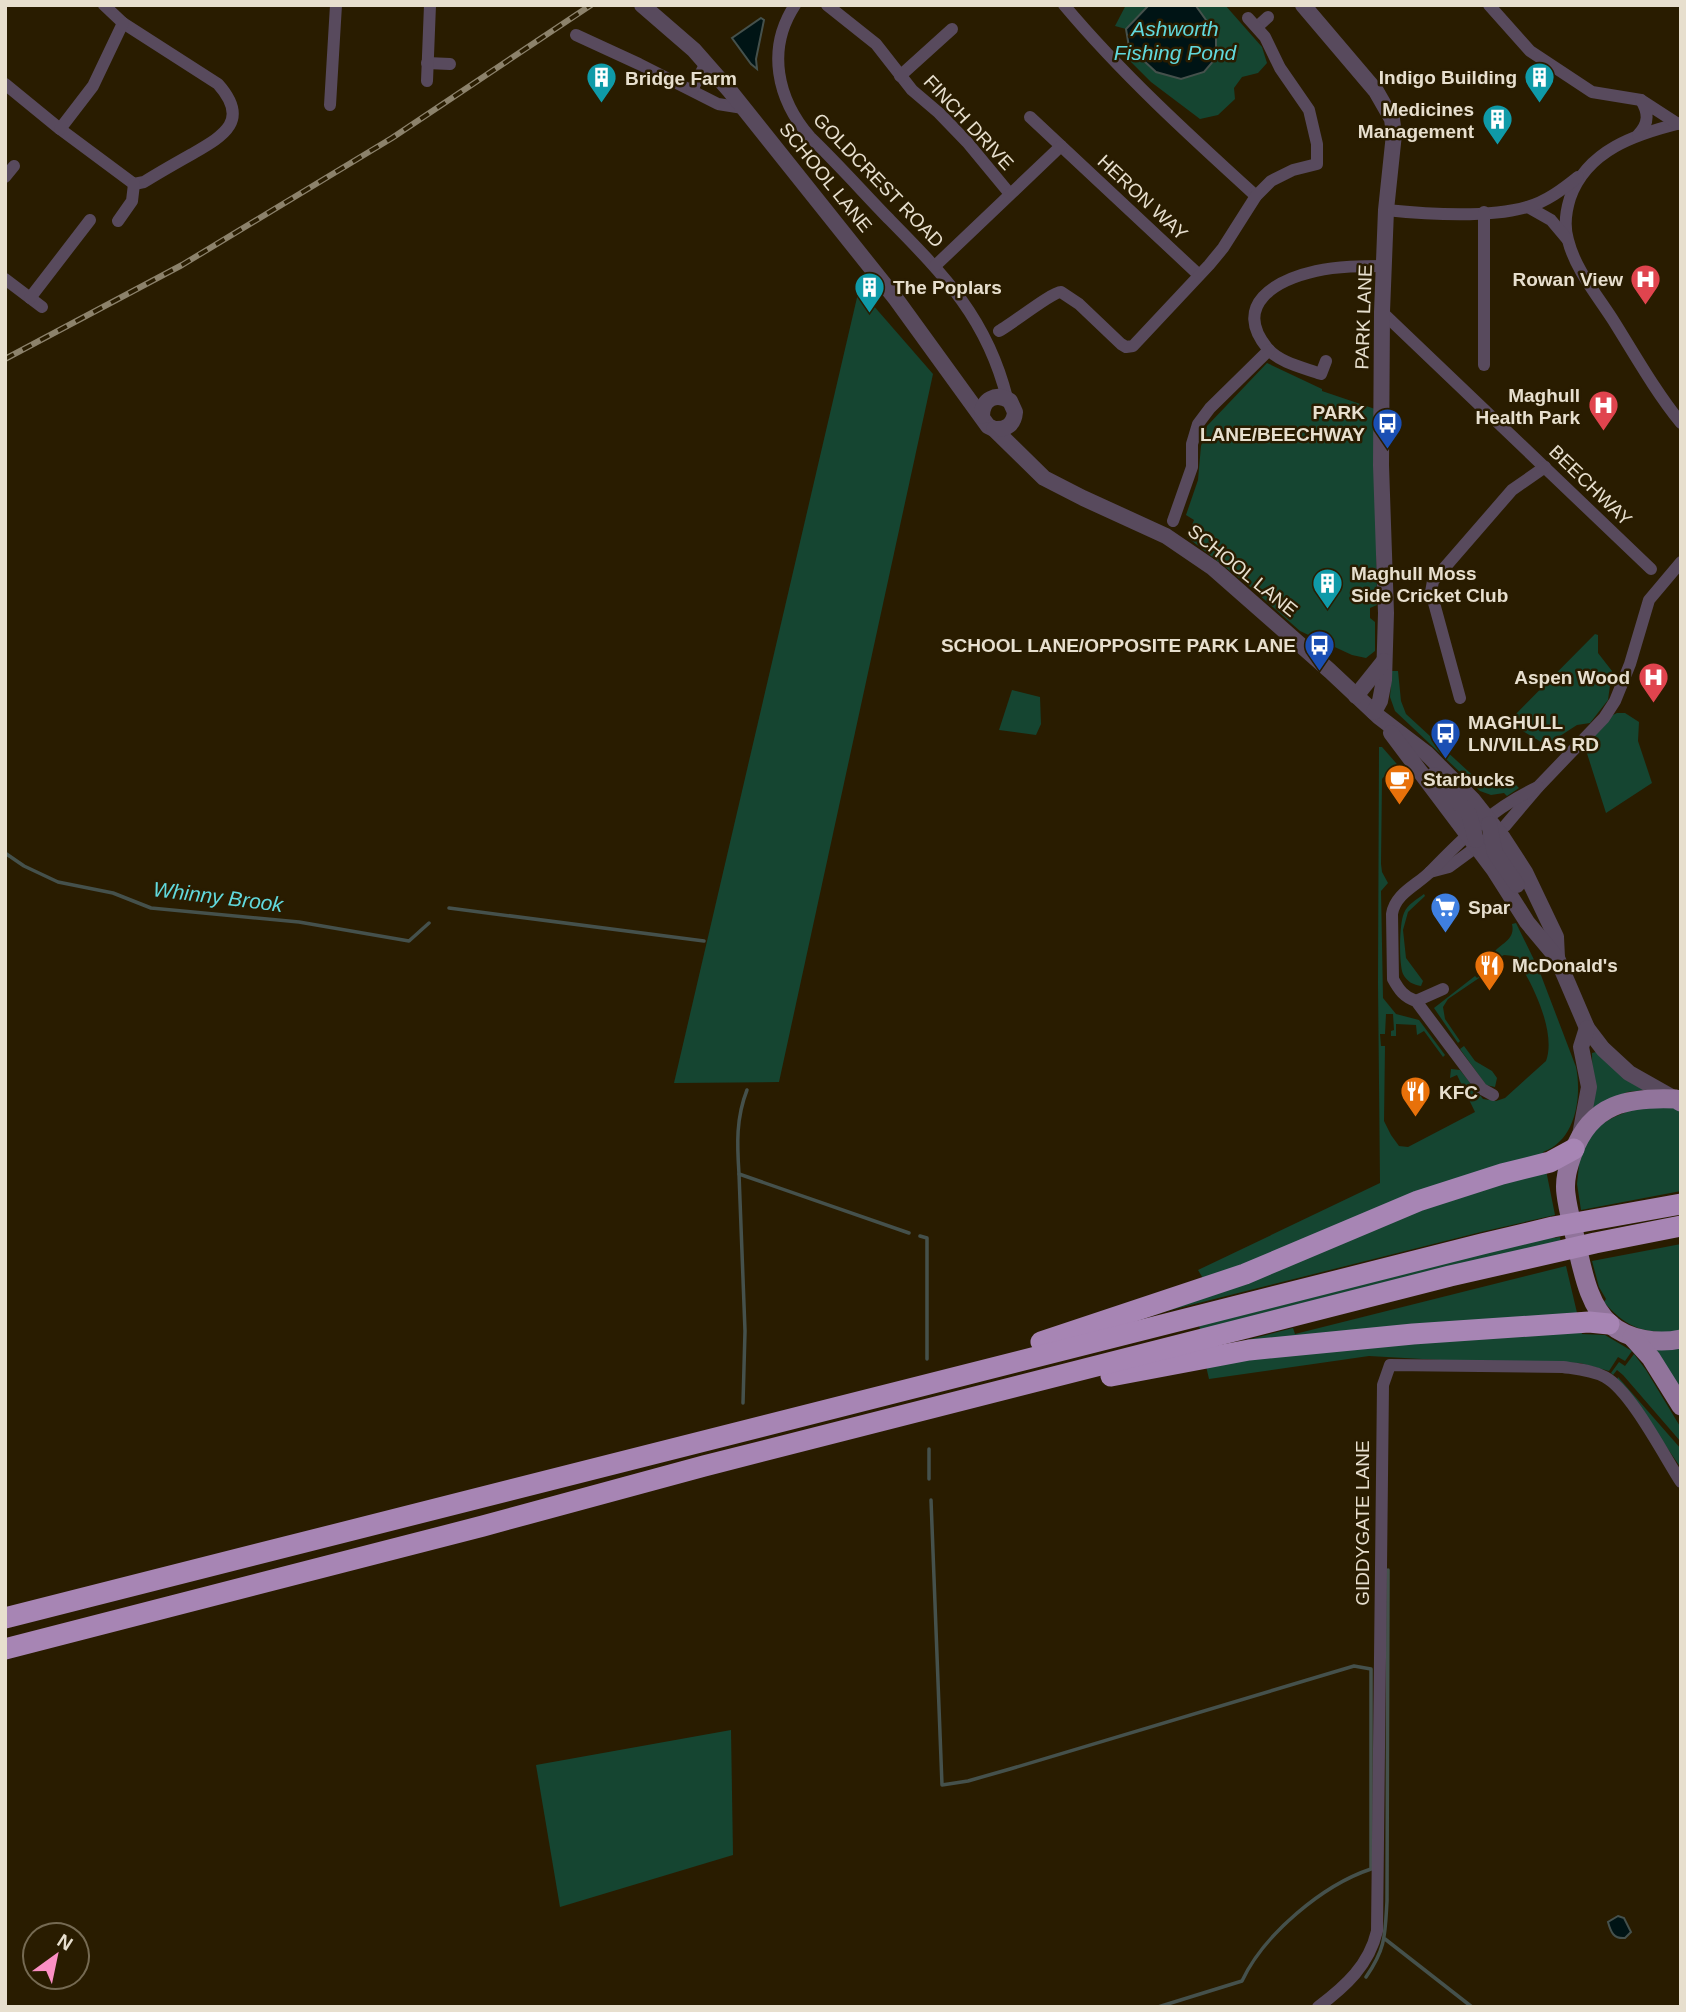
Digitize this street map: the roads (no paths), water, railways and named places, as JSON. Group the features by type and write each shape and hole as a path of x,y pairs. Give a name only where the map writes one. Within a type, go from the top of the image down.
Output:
{"highway":[{"path":"856,1401 1245,1274 1419,1201 1550,1161 1577,1142"},
{"path":"5,1618 1482,1244 1553,1227 1681,1204"},
{"path":"5,1649 1462,1273 1681,1226"},
{"path":"942,1406 1017,1396 1250,1350 1413,1334 1589,1322 1609,1324"}],"main road":[{"path":"1678,1100 1637,1098 1621,1102 1597,1116 1577,1142 1566,1171 1566,1194 1584,1276 1590,1293 1609,1324 1632,1336 1653,1341 1681,1339"},
{"path":"1632,1336 1651,1358 1681,1406"}],"street":[{"path":"5,84 134,184 144,182 220,137 232,116 230,102 218,84 123,23 104,5"},
{"path":"330,106 336,5"},
{"path":"427,81 430,5"},
{"name":"SCHOOL LANE","path":"642,5 706,63 743,108 896,299 988,426 1044,478 1149,527 1184,548 1253,602 1376,715 1443,770 1487,818 1495,834 1524,872 1556,937 1557,958"},
{"name":"GOLDCREST ROAD","path":"796,5 784,27 778,52 781,86 794,117 810,137 935,266 972,313 1000,368 997,398"},
{"name":"FINCH DRIVE","path":"827,5 876,44 900,76 967,142 1010,194"},
{"path":"1064,5 1095,42 1142,89 1255,196"},
{"name":"PARK LANE","path":"1303,5 1376,90 1392,119 1394,143 1386,210 1382,312 1381,464 1386,613 1384,680 1376,715"},
{"path":"1489,5 1530,51 1592,92 1641,100 1679,124"},
{"path":"999,331 1032,311 1051,294 1061,292 1079,304 1121,344 1133,346 1223,248 1255,196 1271,181 1293,170 1317,164 1317,144 1308,110 1280,68 1265,37 1252,23 1268,17"},
{"path":"60,128 93,86 123,23"},
{"name":"FINCH DRIVE","path":"900,76 952,29"},
{"path":"576,36 718,104 743,108"},
{"path":"427,63 450,64"},
{"path":"692,90 706,63"},
{"path":"1634,137 1642,131 1647,119 1647,109 1641,100"},
{"name":"HERON WAY","path":"1030,117 1199,275"},
{"path":"1386,210 1484,212 1528,207 1556,194 1618,144 1679,124"},
{"path":"935,266 1061,146"},
{"path":"5,177 14,166"},
{"path":"1567,239 1568,206 1581,174"},
{"path":"118,220 132,201 134,184"},
{"path":"1528,207 1551,220 1567,239 1582,271 1660,395 1681,423"},
{"path":"1484,212 1484,366"},
{"path":"30,298 90,220"},
{"path":"81,234 93,242"},
{"path":"1326,361 1321,374 1282,359 1269,350 1258,332 1254,317 1256,304 1268,290 1314,271 1385,266"},
{"path":"5,279 42,307"},
{"name":"BEECHWAY","path":"1382,312 1651,569"},
{"path":"1173,521 1192,467 1192,444 1198,424 1210,408 1269,350"},
{"name":"SCHOOL LANE","path":"962,388 997,398"},
{"path":"982,416 983,406 997,398 1015,412 1012,423 1004,429 994,429"},
{"path":"1012,423 1026,460"},
{"path":"1460,698 1431,592 1433,581 1512,491 1545,467"},
{"path":"1430,872 1449,867 1495,834 1610,711 1630,664 1649,600 1681,562"},
{"path":"1356,696 1384,661"},
{"name":"SCHOOL LANE","path":"1376,715 1470,832 1537,935 1557,958"},
{"name":"SCHOOL LANE","path":"1402,735 1469,814 1470,832"},
{"path":"1493,1095 1482,1089 1416,1001 1401,992 1393,979 1390,929 1393,906 1403,893 1430,872 1447,852 1470,832 1514,798 1541,784"},
{"name":"SCHOOL LANE","path":"1495,834 1495,853 1525,899 1537,935"},
{"path":"1557,958 1587,1028 1619,1066 1678,1100"},
{"path":"1416,1001 1443,989"},
{"path":"1577,1142 1588,1087 1581,1047 1587,1028"},
{"name":"GIDDYGATE LANE","path":"1318,2007 1356,1974 1366,1961 1378,1923 1383,1385 1390,1365 1563,1367 1582,1369 1606,1378 1619,1389 1643,1421 1681,1482"}],"water":[{"name":"Ashworth Fishing Pond","path":"1149,5 1196,6 1216,34 1216,58 1204,72 1181,79 1156,72 1129,47 1126,29"},
{"path":"761,18 764,20 756,59 757,69 732,38"},
{"path":"1618,1916 1624,1918 1631,1932 1625,1938 1616,1936 1609,1926 1608,1922"}],"waterway":[{"name":"Whinny Brook","path":"5,853 24,866 58,882 113,893 151,908 299,922 409,941 429,923"},
{"path":"449,908 704,941"},
{"path":"739,1174 738,1131 747,1090"},
{"path":"743,1403 745,1331 739,1174 909,1233"},
{"path":"920,1236 927,1238 927,1359"},
{"path":"929,1449 929,1479"},
{"path":"931,1500 942,1785 1010,1769 1354,1666 1371,1669 1371,1869 1334,1887 1297,1913 1265,1946 1242,1981 1158,2007"},
{"path":"1366,1977 1377,1958 1386,1923 1388,1570"},
{"path":"1385,1939 1472,2007"}],"railway":[{"path":"5,359 182,265 392,138 591,5"}],"place":[{"name":"Indigo Building","path":"1540,104"},
{"name":"Bridge Farm","path":"602,105"},
{"name":"Medicines Management","path":"1497,147"},
{"name":"Rowan View","path":"1646,306"},
{"name":"The Poplars","path":"870,314"},
{"name":"Maghull Health Park","path":"1603,433"},
{"name":"PARK LANE/BEECHWAY","path":"1388,450"},
{"name":"Maghull Moss Side Cricket Club","path":"1328,611"},
{"name":"SCHOOL LANE/OPPOSITE PARK LANE","path":"1319,672"},
{"name":"Aspen Wood","path":"1653,704"},
{"name":"MAGHULL LN/VILLAS RD","path":"1445,760"},
{"name":"Starbucks","path":"1400,806"},
{"name":"Spar","path":"1445,934"},
{"name":"McDonald's","path":"1489,992"},
{"name":"KFC","path":"1416,1119"}]}
